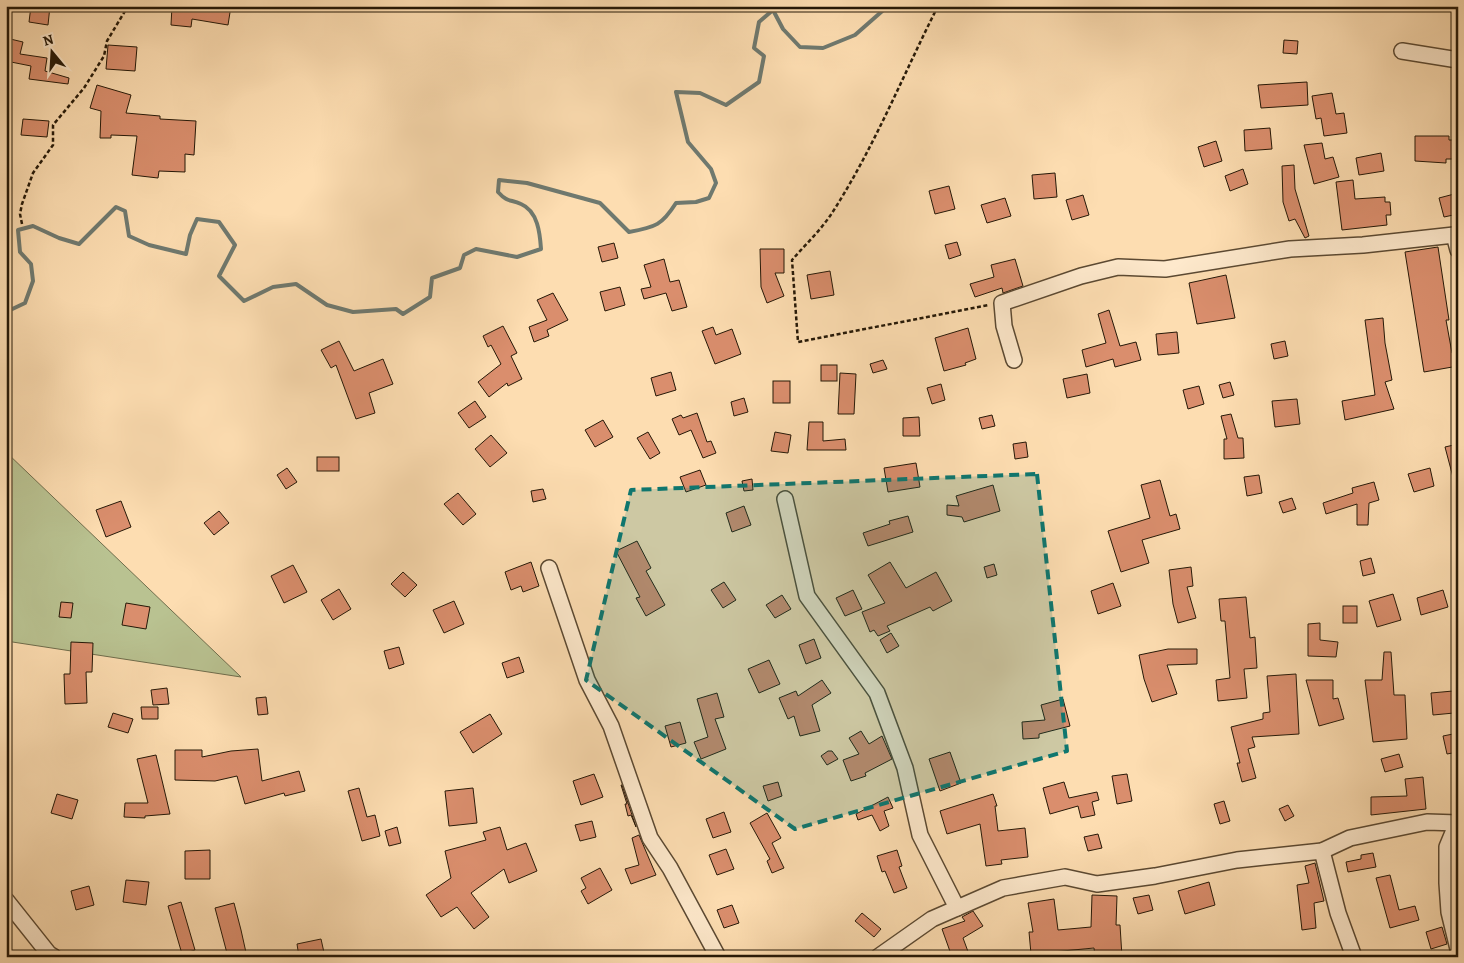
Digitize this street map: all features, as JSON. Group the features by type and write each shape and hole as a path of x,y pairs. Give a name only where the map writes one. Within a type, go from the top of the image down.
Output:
{"street":[{"path":"1402,51 1458,60"},
{"path":"1014,360 1004,326 1002,303 1081,276 1118,267 1165,269 1290,248 1363,245 1456,234 1458,250"},
{"path":"784,499 807,596 877,693 905,768 920,835 957,908"},
{"path":"549,568 587,680 611,726 650,838 670,868 718,957"},
{"path":"878,957 932,919 1003,888 1064,877 1097,884 1155,876 1237,860 1322,851 1350,838 1427,822 1458,823 1447,846 1446,883 1448,912 1458,949"},
{"path":"1322,851 1338,913 1354,957"},
{"path":"6,900 49,954 54,957"}],"path":[{"path":"22,224 22,204 34,173 53,144 53,125 84,88 104,56 107,41 128,6"},
{"path":"938,6 905,71 868,153 831,215 792,260 798,342 1002,303"}],"highlighted area":[{"path":"1037,474 1067,751 795,829 586,680 631,490"}],"green space":[{"path":"6,452 241,677 6,641"}],"building":[{"path":"31,6 50,6 48,25 29,22"},
{"path":"172,6 231,6 228,25 192,19 191,27 171,25"},
{"path":"6,38 23,42 20,54 47,58 45,71 69,78 68,84 29,79 31,66 6,61"},
{"path":"1284,40 1298,41 1297,54 1283,53"},
{"path":"108,45 137,47 135,71 106,69"},
{"path":"1307,82 1308,105 1261,108 1258,85"},
{"path":"97,85 131,95 126,113 160,116 160,119 196,121 194,155 185,154 185,172 159,171 158,178 132,175 137,136 111,135 111,138 100,138 101,111 90,108"},
{"path":"1332,93 1336,114 1344,113 1347,133 1324,136 1321,118 1316,119 1312,96"},
{"path":"23,119 49,121 47,137 21,135"},
{"path":"1270,128 1272,149 1245,151 1244,130"},
{"path":"1415,136 1449,136 1449,140 1455,140 1455,159 1446,159 1446,163 1415,161"},
{"path":"1216,141 1222,161 1204,167 1198,147"},
{"path":"1322,143 1325,159 1333,157 1339,177 1314,184 1304,145"},
{"path":"1381,153 1384,171 1359,175 1356,158"},
{"path":"1294,165 1295,189 1309,236 1305,238 1295,219 1289,221 1283,202 1282,166"},
{"path":"1243,169 1248,184 1230,191 1225,176"},
{"path":"1055,173 1057,197 1034,199 1032,175"},
{"path":"1353,180 1355,199 1385,197 1385,202 1390,202 1391,215 1386,215 1387,225 1342,230 1336,182"},
{"path":"949,186 955,209 935,214 929,191"},
{"path":"1458,193 1458,214 1444,217 1439,198"},
{"path":"1083,195 1089,215 1072,220 1066,200"},
{"path":"1005,198 1011,216 987,223 981,205"},
{"path":"957,242 961,255 949,259 945,245"},
{"path":"614,243 618,258 602,262 598,247"},
{"path":"1438,247 1449,320 1446,320 1452,353 1458,352 1458,366 1424,372 1405,252"},
{"path":"760,249 784,249 784,273 775,273 784,296 767,303 761,287"},
{"path":"664,259 670,282 679,280 687,307 672,311 666,293 644,299 641,289 651,287 644,265"},
{"path":"1015,259 1023,286 1003,293 1002,288 975,297 970,284 994,277 991,265"},
{"path":"830,271 834,295 811,299 807,275"},
{"path":"1226,275 1235,318 1197,324 1189,283"},
{"path":"620,287 625,305 605,311 600,292"},
{"path":"553,293 568,320 547,330 549,336 534,342 529,327 547,320 537,300"},
{"path":"1109,310 1120,346 1136,342 1141,360 1115,367 1113,359 1086,367 1082,350 1106,343 1098,314"},
{"path":"1383,318 1385,343 1392,380 1385,382 1394,409 1345,420 1342,401 1375,395 1365,320"},
{"path":"503,326 517,353 511,356 522,379 508,386 507,383 489,397 478,382 501,364 491,345 488,347 483,336"},
{"path":"713,327 716,335 732,329 741,354 715,364 702,331"},
{"path":"968,328 976,359 965,363 966,365 944,371 935,338"},
{"path":"1177,332 1179,353 1158,355 1156,334"},
{"path":"339,341 354,371 383,359 393,384 369,393 375,413 356,419 336,365 331,368 321,350"},
{"path":"1285,341 1288,356 1274,359 1271,344"},
{"path":"883,360 887,369 873,373 870,364"},
{"path":"821,365 837,365 837,381 821,381"},
{"path":"671,372 676,390 656,396 651,378"},
{"path":"840,373 856,374 854,414 838,414"},
{"path":"1087,374 1090,393 1067,398 1063,379"},
{"path":"773,381 790,381 790,403 773,403"},
{"path":"1230,382 1234,395 1223,398 1219,385"},
{"path":"941,384 945,400 932,404 927,388"},
{"path":"1199,386 1204,404 1188,409 1183,390"},
{"path":"744,398 748,412 734,416 731,402"},
{"path":"1297,399 1300,424 1275,427 1272,401"},
{"path":"475,401 486,417 469,428 458,413"},
{"path":"697,413 707,442 711,441 716,453 703,458 691,430 679,435 672,419 681,415 683,418"},
{"path":"1231,414 1238,438 1243,438 1244,458 1224,459 1224,439 1227,439 1221,416"},
{"path":"992,415 995,426 982,429 979,418"},
{"path":"919,417 920,436 903,436 903,418"},
{"path":"603,420 613,437 595,447 585,430"},
{"path":"809,422 823,422 823,441 845,439 846,450 807,450"},
{"path":"648,432 660,453 650,459 637,438"},
{"path":"775,432 791,435 788,453 771,451"},
{"path":"491,435 507,453 490,467 475,449"},
{"path":"1026,442 1028,457 1015,459 1013,444"},
{"path":"1458,444 1458,481 1454,481 1445,447"},
{"path":"317,457 339,457 339,471 317,471"},
{"path":"916,463 920,487 888,492 884,468"},
{"path":"287,468 297,482 286,489 277,475"},
{"path":"1430,468 1434,486 1414,492 1408,474"},
{"path":"700,470 706,485 686,492 680,477"},
{"path":"1259,475 1262,493 1247,496 1244,477"},
{"path":"752,479 753,490 744,491 742,481"},
{"path":"1160,480 1170,516 1176,514 1180,529 1142,540 1149,563 1121,572 1108,531 1150,518 1141,485"},
{"path":"1374,482 1379,500 1369,503 1368,525 1357,525 1357,504 1326,514 1323,503 1353,493 1352,488"},
{"path":"993,485 1000,511 964,522 962,517 947,515 947,505 959,506 956,496"},
{"path":"543,489 546,499 533,502 531,491"},
{"path":"458,493 476,514 463,525 444,504"},
{"path":"1292,498 1296,509 1283,513 1279,502"},
{"path":"121,501 131,527 106,537 96,510"},
{"path":"744,506 751,525 732,532 726,513"},
{"path":"219,511 229,523 214,535 204,523"},
{"path":"908,516 913,532 868,546 863,533 890,524 889,521"},
{"path":"637,541 651,568 646,571 665,605 646,616 636,598 640,597 616,551"},
{"path":"1371,558 1375,573 1363,576 1360,561"},
{"path":"531,562 539,586 523,592 521,586 511,590 505,572"},
{"path":"890,562 906,588 936,572 952,601 933,611 930,607 887,626 890,631 878,636 874,630 870,632 862,612 885,603 868,575"},
{"path":"994,564 997,575 987,578 984,567"},
{"path":"293,565 307,592 284,603 271,576"},
{"path":"1191,567 1193,586 1187,587 1196,618 1178,623 1173,604 1169,570"},
{"path":"403,572 417,585 405,597 391,584"},
{"path":"724,582 736,600 723,608 711,590"},
{"path":"1113,583 1121,606 1098,614 1091,591"},
{"path":"339,589 351,609 333,620 321,600"},
{"path":"853,590 862,609 845,616 836,598"},
{"path":"1443,590 1448,607 1421,615 1417,598"},
{"path":"1393,594 1401,620 1377,627 1369,601"},
{"path":"782,595 791,609 775,618 766,605"},
{"path":"1246,597 1250,638 1255,637 1257,668 1244,669 1247,698 1218,701 1216,680 1230,678 1225,621 1221,621 1219,599"},
{"path":"454,601 464,624 444,633 433,610"},
{"path":"61,602 73,603 71,618 59,617"},
{"path":"126,603 150,607 146,629 122,625"},
{"path":"1343,606 1357,606 1357,623 1343,623"},
{"path":"1320,623 1320,640 1338,642 1336,657 1308,656 1308,624"},
{"path":"891,633 899,646 887,653 880,640"},
{"path":"814,639 821,658 806,664 799,645"},
{"path":"71,642 93,643 92,672 86,672 87,703 65,704 64,674 70,674"},
{"path":"399,647 404,664 389,669 384,651"},
{"path":"1168,649 1197,649 1197,664 1167,665 1177,694 1152,702 1144,679 1139,655"},
{"path":"1384,652 1391,652 1394,695 1405,695 1407,739 1373,742 1365,680 1382,680"},
{"path":"519,657 524,672 507,678 502,663"},
{"path":"769,660 780,684 759,693 748,669"},
{"path":"1296,674 1299,734 1252,737 1255,747 1248,749 1256,778 1242,782 1237,763 1240,763 1231,727 1263,719 1263,713 1270,712 1267,676"},
{"path":"822,680 831,693 812,705 820,731 800,736 794,716 788,719 779,698 796,691 798,696"},
{"path":"1306,680 1333,680 1333,699 1338,698 1344,719 1319,726"},
{"path":"167,688 169,704 153,705 151,690"},
{"path":"1453,691 1454,713 1433,715 1431,693"},
{"path":"717,693 724,717 715,719 726,749 701,759 694,742 708,737 697,699"},
{"path":"266,697 268,714 258,715 256,698"},
{"path":"1063,699 1070,726 1039,734 1039,738 1023,739 1022,722 1045,720 1041,705"},
{"path":"141,707 158,707 158,719 142,719"},
{"path":"113,713 133,719 128,733 108,727"},
{"path":"490,714 502,734 473,753 460,732"},
{"path":"680,722 686,743 671,747 665,726"},
{"path":"861,731 869,744 882,736 892,759 865,773 866,776 851,781 843,760 859,754 849,738"},
{"path":"1458,733 1458,752 1447,754 1443,736"},
{"path":"258,749 262,781 299,771 305,791 285,796 284,793 245,804 237,776 215,781 175,780 175,750 202,750 202,757 231,751"},
{"path":"828,751 832,751 838,759 827,765 821,756"},
{"path":"950,752 961,783 940,791 929,759"},
{"path":"1399,754 1403,767 1385,772 1381,759"},
{"path":"156,755 170,814 145,816 145,818 124,817 125,803 148,803 137,759"},
{"path":"594,774 603,797 581,805 573,781"},
{"path":"1127,774 1132,801 1117,804 1112,776"},
{"path":"1423,777 1426,809 1371,815 1371,797 1407,796 1405,779"},
{"path":"778,782 782,796 768,801 763,786"},
{"path":"1064,782 1069,798 1097,792 1099,800 1092,802 1095,815 1081,818 1078,806 1050,814 1043,788"},
{"path":"621,785 636,827 631,815 628,816 625,804 627,804"},
{"path":"359,788 367,817 375,815 380,836 362,841 348,791"},
{"path":"473,788 477,823 449,826 445,791"},
{"path":"57,794 78,800 72,819 51,813"},
{"path":"993,794 997,806 995,806 998,831 1025,828 1028,857 1001,860 1002,864 986,866 980,824 947,834 940,811"},
{"path":"888,797 893,808 884,811 889,826 880,831 872,815 858,820 856,814"},
{"path":"1224,801 1230,821 1220,824 1214,804"},
{"path":"1288,805 1294,816 1285,821 1279,809"},
{"path":"724,812 731,832 713,838 706,819"},
{"path":"767,813 781,838 772,843 784,868 772,873 767,861 770,859 750,823"},
{"path":"592,821 596,837 580,841 575,825"},
{"path":"397,827 401,843 389,846 385,831"},
{"path":"500,827 507,850 526,843 537,871 509,883 504,869 471,893 489,917 474,929 457,907 441,917 426,895 451,878 445,851 486,840 483,832"},
{"path":"1098,834 1102,848 1088,851 1084,837"},
{"path":"639,835 656,875 631,884 625,869 639,865 632,838"},
{"path":"726,849 734,869 717,875 709,855"},
{"path":"210,850 210,879 185,879 185,851"},
{"path":"897,850 902,866 899,867 907,888 894,893 885,871 882,872 877,856"},
{"path":"1373,853 1376,867 1348,872 1346,862 1361,859 1361,855"},
{"path":"1315,863 1324,901 1314,903 1316,928 1302,930 1297,885 1309,883 1305,866"},
{"path":"600,868 612,890 588,904 581,891 586,888 581,878"},
{"path":"1390,875 1399,910 1415,906 1419,920 1390,928 1376,878"},
{"path":"126,880 149,882 146,905 123,902"},
{"path":"1209,882 1215,905 1185,914 1178,891"},
{"path":"89,886 94,905 76,910 71,891"},
{"path":"1092,895 1117,896 1116,925 1120,925 1122,957 1095,957 1094,948 1031,954 1029,932 1033,932 1028,903 1054,899 1058,930 1091,927"},
{"path":"1149,895 1153,910 1138,914 1133,898"},
{"path":"181,902 195,950 182,954 168,906"},
{"path":"234,903 247,957 228,957 215,908"},
{"path":"732,905 739,923 724,928 717,910"},
{"path":"973,911 983,926 963,938 970,957 952,957 942,929 965,921 962,917"},
{"path":"862,913 881,929 874,937 855,921"},
{"path":"1442,927 1447,944 1431,949 1426,932"},
{"path":"321,939 325,957 299,957 297,944"}],"waterway":[{"path":"6,312 25,303 33,281 31,264 20,252 18,230 33,226 59,238 79,244 116,207 125,211 129,236 149,245 186,254 190,235 197,219 219,222 235,245 219,276 244,301 273,287 296,284 327,305 353,312 396,309 403,314 430,297 432,278 460,268 464,255 476,249 517,257 541,249 539,230 535,217 527,207 507,199 498,192 499,180 527,183 600,203 629,232 646,228 662,221 676,203 696,202 709,198 716,183 711,169 688,142 676,92 700,93 726,105 759,82 764,56 754,48 759,22 773,10 783,29 800,47 823,48 855,35 888,6"}]}
